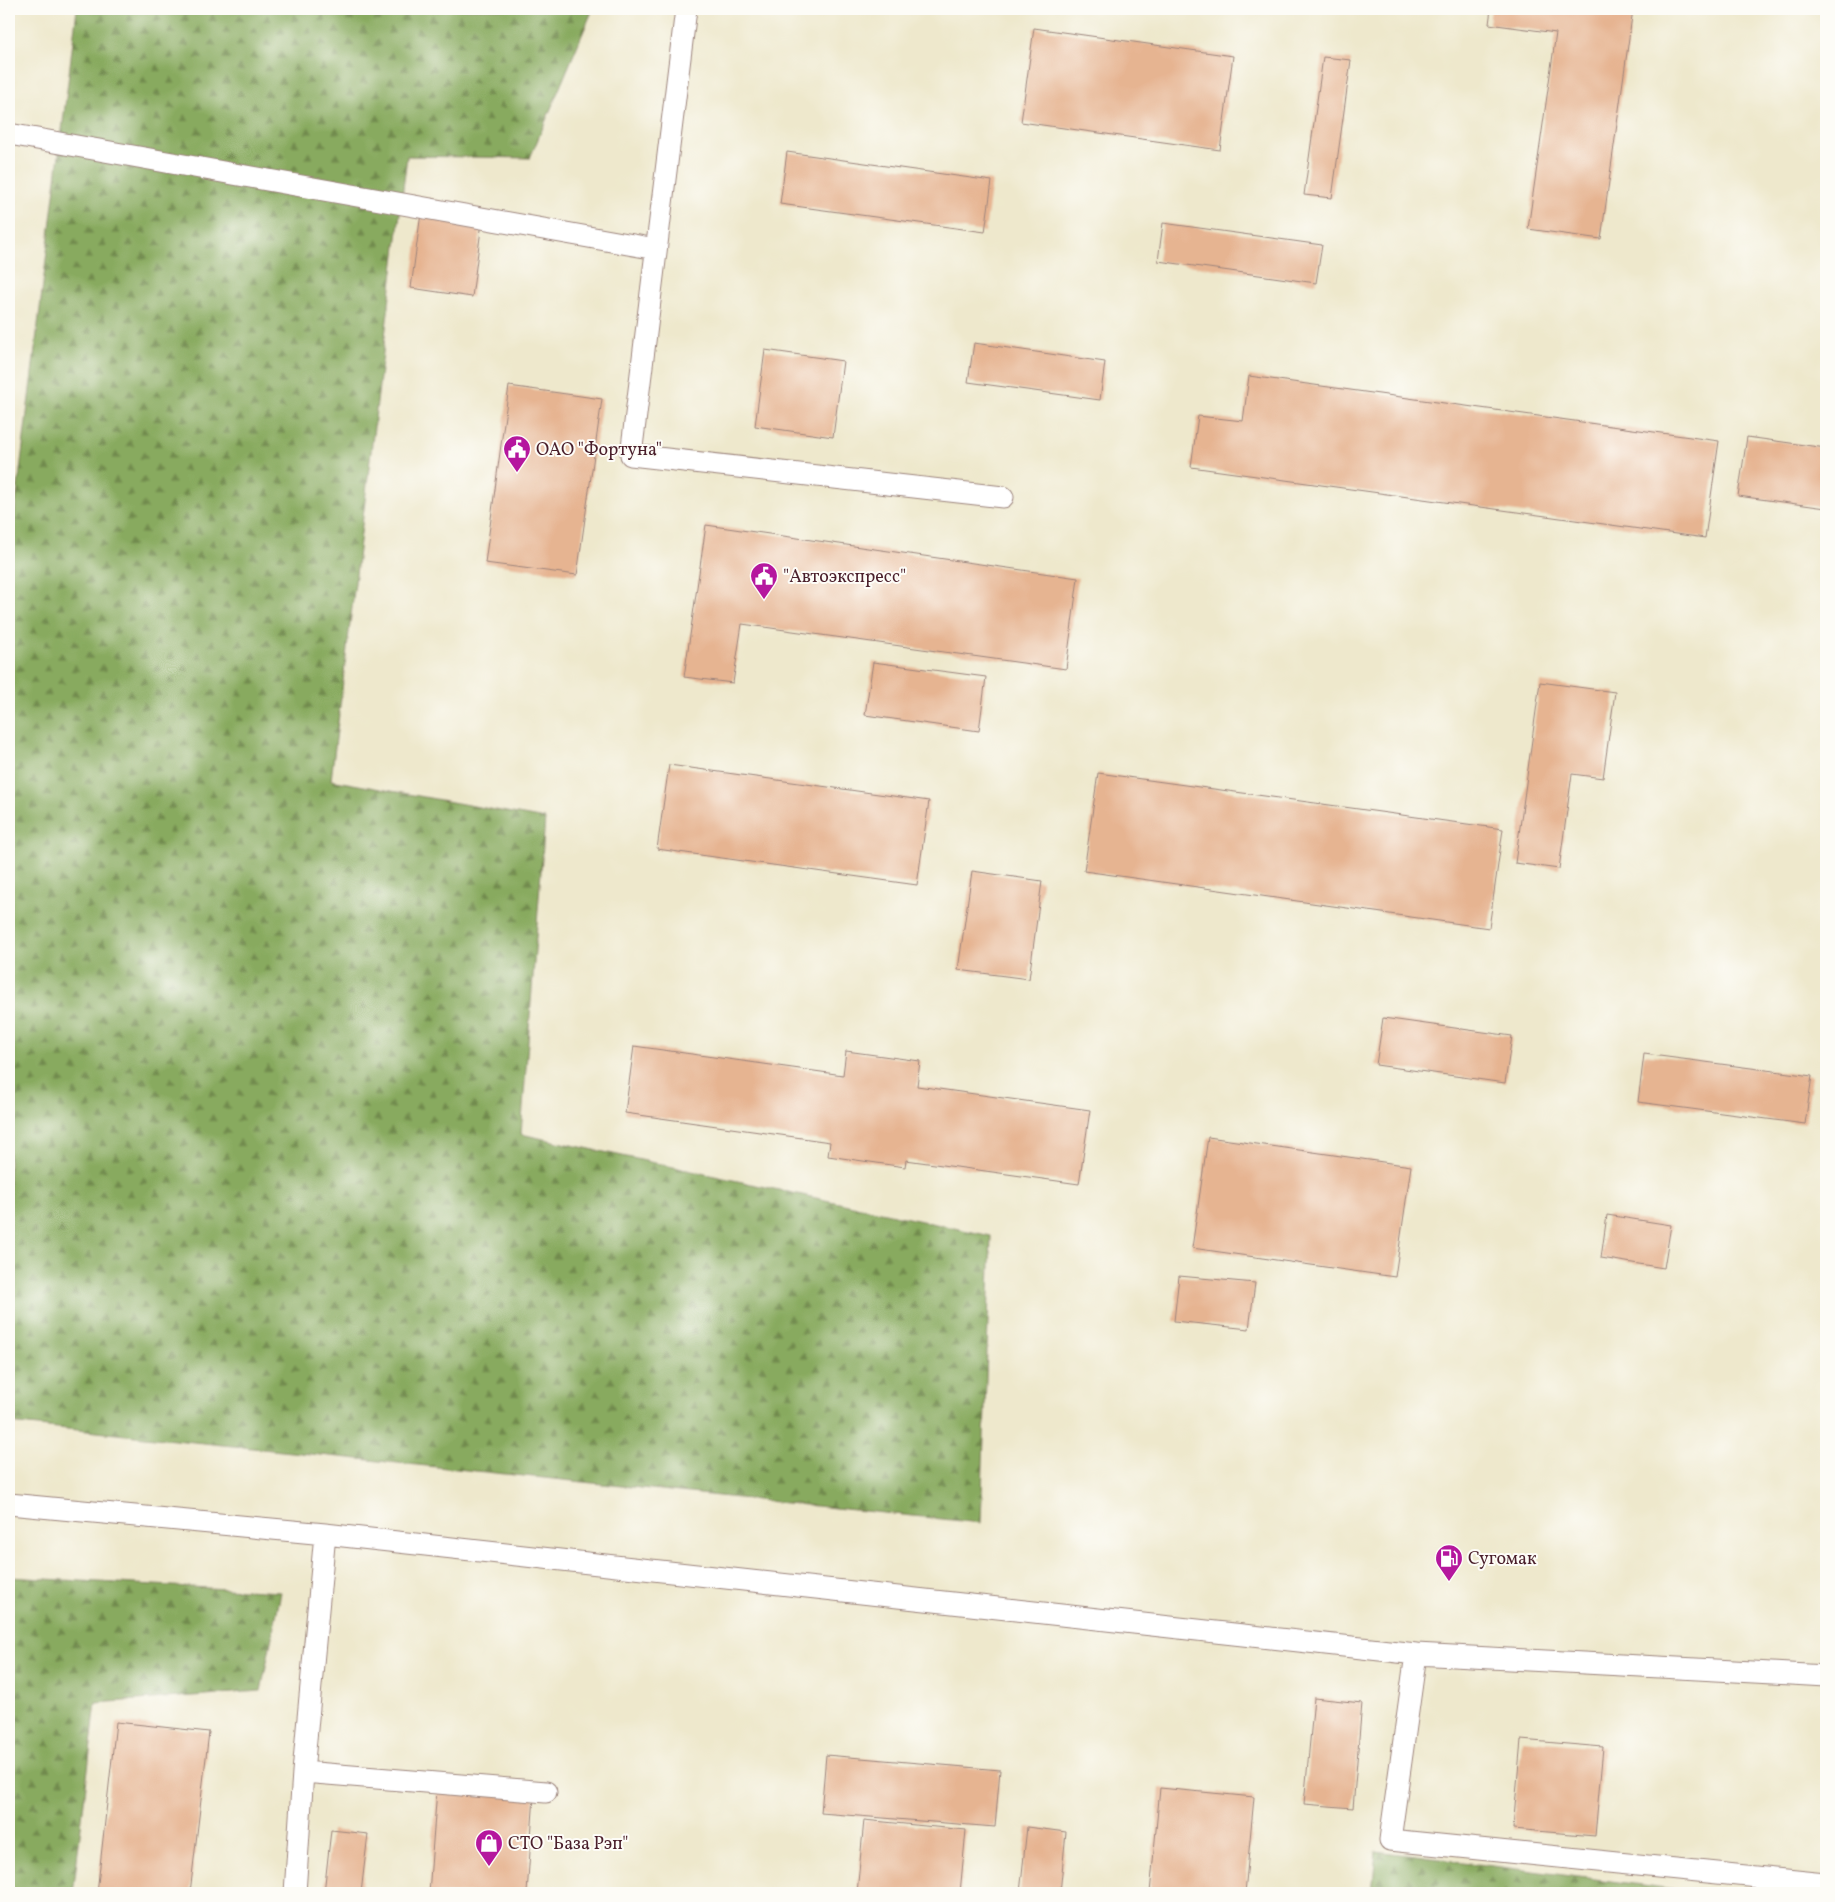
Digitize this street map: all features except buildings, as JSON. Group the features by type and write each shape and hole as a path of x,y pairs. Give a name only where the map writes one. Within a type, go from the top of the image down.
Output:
{"lane":[{"path":"686,9 631,455 1003,497"},
{"path":"9,134 656,249"},
{"path":"9,1504 324,1534 1416,1654 1826,1676"},
{"path":"295,1893 303,1772 324,1534"},
{"path":"1416,1654 1390,1840 1826,1884"},
{"path":"303,1772 546,1792"}],"green space":[{"path":"77,9 593,9 530,158 407,156 331,780 545,819 521,1134 991,1236 981,1523 9,1423 9,559"},
{"path":"9,1577 281,1592 261,1691 96,1703 73,1893 9,1893"},
{"path":"1376,1851 1704,1893 1372,1893"}],"place":[{"name":"ОАО \"Фортуна\"","path":"517,473"},
{"name":"\"Автоэкспресс\"","path":"764,600"},
{"name":"Сугомак","path":"1449,1582"},
{"name":"СТО \"База Рэп\"","path":"489,1867"}]}
